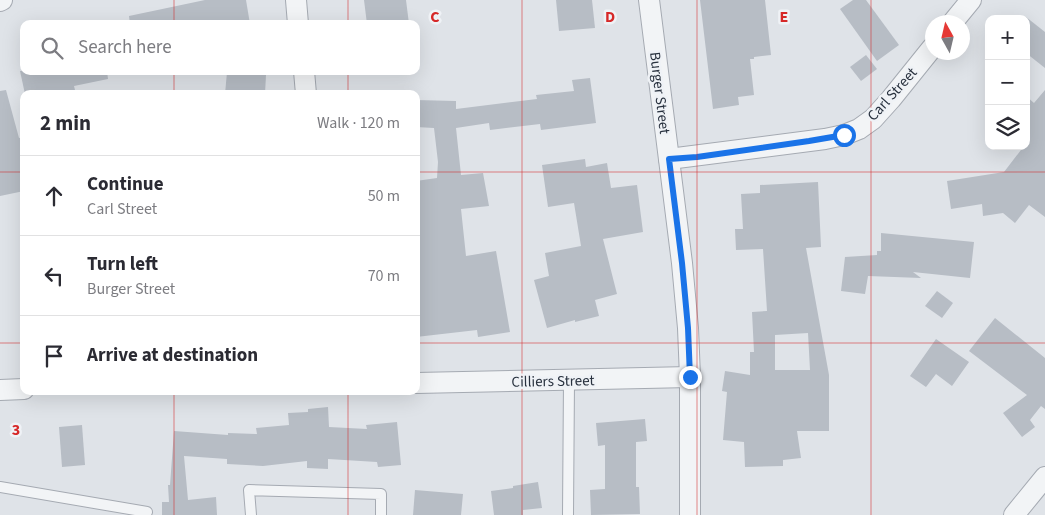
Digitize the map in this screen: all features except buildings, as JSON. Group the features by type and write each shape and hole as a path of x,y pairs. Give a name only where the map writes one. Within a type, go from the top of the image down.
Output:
{"street":[{"path":"296,0 298,20"},
{"name":"Burger Street","path":"649,0 688,319 690,515"},
{"path":"959,15 971,0"},
{"name":"Carl Street","path":"669,159 697,157 844,135 859,129 873,119 925,57"},
{"path":"304,75 306,90"},
{"name":"Cilliers Street","path":"420,383 690,377"},
{"path":"0,390 20,389"},
{"path":"1014,515 1045,477"}],"lane":[{"path":"568,515 569,380"},
{"path":"0,486 147,512"},
{"path":"251,515 249,490 381,494 381,515"}],"route":[{"path":"690,377 682,263 669,159 697,157 844,135"}]}
